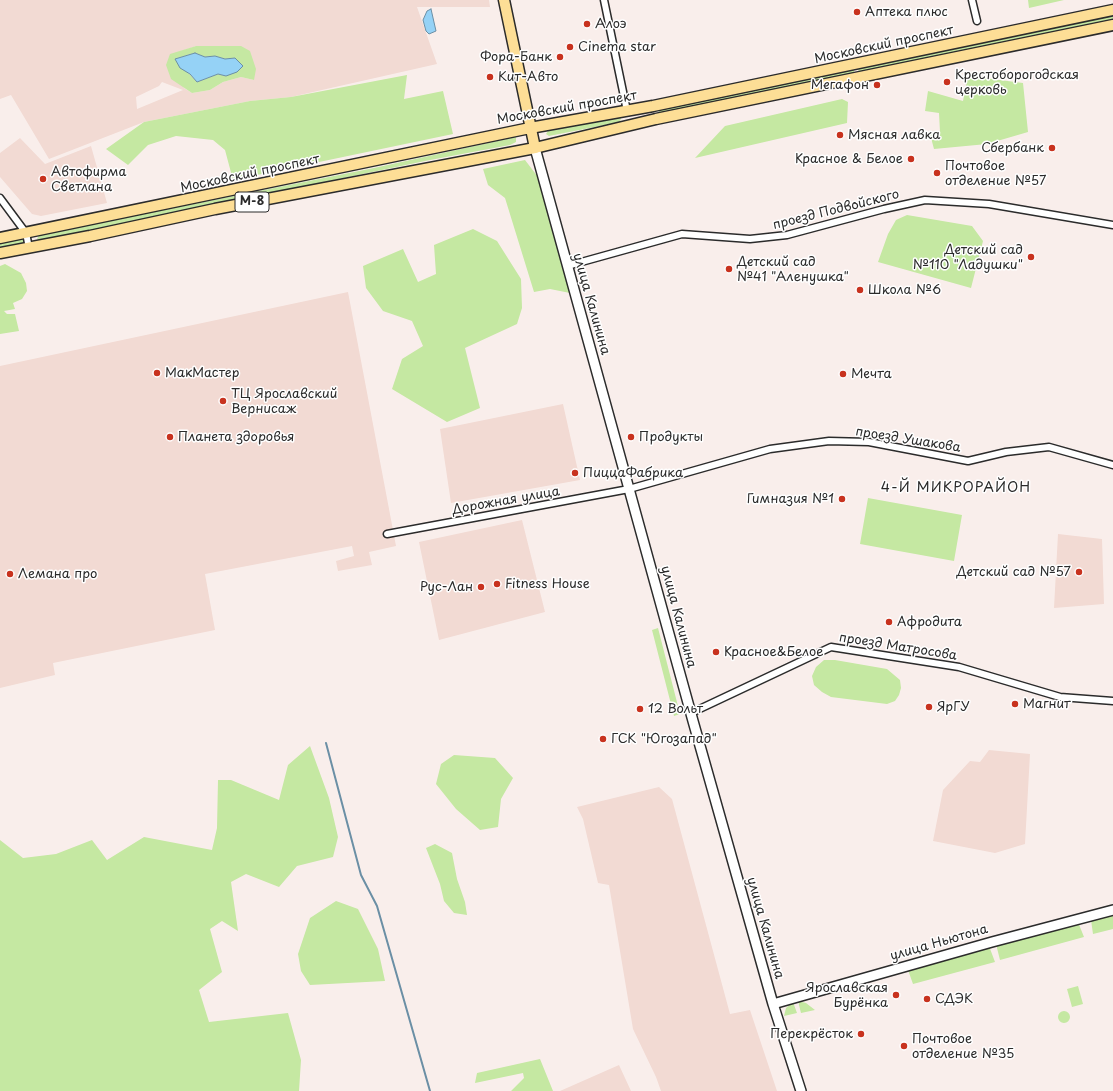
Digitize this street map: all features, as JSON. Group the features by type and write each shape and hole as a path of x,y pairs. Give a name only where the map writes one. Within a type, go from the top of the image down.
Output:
{"main road":[{"path":"504,0 535,148"},
{"name":"Московский проспект","path":"26,233 530,128 653,106 1113,10"},
{"name":"Московский проспект","path":"29,248 215,209 535,148 656,119 1113,24"},
{"path":"653,106 656,119"},
{"path":"626,111 629,125"},
{"name":"улица Калинина","path":"535,148 773,1004 801,1091"},
{"name":"М-8","path":"0,238 26,233"},
{"name":"М-8","path":"0,253 29,248"},
{"name":"улица Ньютона","path":"773,1004 992,942 1113,910"}],"street":[{"path":"604,0 626,111"},
{"path":"972,0 977,21"},
{"path":"0,198 26,233 29,248"},
{"name":"проезд Подвойского","path":"567,266 682,234 750,239 787,235 884,209 925,200 989,204 1113,224"},
{"name":"проезд Ушакова","path":"629,489 770,449 829,440 868,442 968,461 1006,452 1049,447 1113,465"},
{"name":"Дорожная улица","path":"387,534 629,489"},
{"name":"проезд Матросова","path":"691,713 831,647 959,667 1060,697 1113,701"}],"shaded area":[{"path":"0,0 489,0 490,7 417,7 437,64 291,97 250,101 144,122 49,159 11,95 0,99","holes":["196,46 229,46 254,80 241,77 223,82 210,90 192,93 184,88 170,55","162,82 183,90 137,109 136,97 159,86"]},
{"path":"20,138 45,164 91,146 107,203 41,216 32,214 0,177 0,153"},
{"path":"348,292 396,546 369,552 372,565 338,571 336,561 354,556 352,546 205,574 215,630 53,663 55,675 0,688 0,366"},
{"path":"563,404 580,480 451,503 440,429"},
{"path":"522,520 545,612 439,640 419,542"},
{"name":"Детский сад №57","path":"1058,534 1102,539 1104,604 1054,608"},
{"path":"989,750 1030,754 1025,844 995,853 933,841 943,790 970,761 980,762"},
{"path":"659,787 672,799 730,1014 750,1010 777,1091 661,1091 656,1077 633,1029 609,885 598,883 583,819 577,807"},
{"path":"619,1065 631,1091 560,1091"}],"green space":[{"path":"1028,0 1064,0 1029,8"},
{"path":"1113,15 1113,19 1071,29 859,72 858,69"},
{"path":"196,46 241,46 250,51 256,69 254,80 241,77 223,82 210,90 192,93 171,79 166,65 170,54","holes":["195,53 205,57 215,56 225,59 235,58 226,76 218,74 197,82 175,59"]},
{"path":"854,70 854,73 659,114 659,110"},
{"path":"407,75 404,99 443,91 453,134 233,180 225,150 213,140 176,136 148,145 128,165 106,149 144,122 250,101 291,97"},
{"path":"968,76 1023,83 1028,132 987,144 934,149 930,134 940,132 939,113 925,111 928,91 963,101"},
{"path":"842,99 848,102 847,123 695,158 725,126"},
{"path":"619,117 621,118 620,122 549,136 546,134 548,131"},
{"path":"516,137 516,142 510,145 430,160 40,241 37,239 39,235 374,168"},
{"path":"525,160 538,177 570,293 550,289 534,292 505,198 488,185 483,169"},
{"path":"907,215 972,226 983,241 971,288 878,262 888,234 896,220"},
{"path":"473,229 497,241 521,279 522,308 517,324 465,348 480,408 447,422 392,389 402,359 423,346 412,321 383,311 366,288 363,266 403,249 418,282 436,274 434,245"},
{"path":"20,239 23,240 23,244 0,249 0,244"},
{"path":"5,264 21,273 26,283 27,291 22,299 13,303 15,309 4,311 7,314 15,314 19,331 0,334 0,266"},
{"path":"868,498 962,515 954,561 860,544"},
{"path":"658,628 680,714 674,716 652,630"},
{"path":"824,660 835,660 887,669 900,680 901,688 899,695 895,701 887,704 831,697 814,685 812,676 816,667"},
{"path":"310,746 329,798 338,837 333,857 297,866 279,887 246,874 231,882 238,931 222,921 210,929 222,972 199,990 209,1022 288,1013 301,1060 299,1091 0,1091 0,840 23,858 56,854 92,840 107,860 144,837 212,850 217,828 218,780 231,780 279,800 288,765"},
{"path":"454,755 495,758 513,778 501,799 498,827 480,830 456,809 436,784 441,764"},
{"path":"435,844 452,853 457,879 465,902 467,915 454,913 444,901 440,884 426,848"},
{"path":"336,901 358,909 378,949 385,981 310,985 301,971 298,954 310,918"},
{"path":"1113,914 1113,929 1093,934 1091,920"},
{"path":"1078,922 1084,937 1000,960 996,944"},
{"path":"989,946 995,962 913,984 908,970"},
{"path":"1078,986 1083,1004 1072,1007 1067,989"},
{"path":"798,1001 806,1003 815,1010 801,1013"},
{"path":"793,1002 797,1013 784,1016 786,1008"},
{"path":"1066,1011 1069,1012 1069,1022 1062,1023 1059,1022 1058,1015 1059,1012"},
{"path":"540,1059 553,1091 511,1091 524,1078 523,1073 475,1083 477,1073"}],"water":[{"path":"431,9 436,31 429,34 426,31 423,20 427,11"},
{"path":"195,53 205,57 215,56 225,59 235,58 243,66 237,72 226,76 218,74 197,82 190,74 180,68 175,59"}],"waterway":[{"path":"326,743 361,875 377,906 430,1091"}],"place":[{"name":"Аптека плюс","path":"857,12"},
{"name":"Алоэ","path":"587,24"},
{"name":"Cinema star","path":"570,47"},
{"name":"Фора-Банк","path":"560,57"},
{"name":"Кит-Авто","path":"490,77"},
{"name":"Крестоборогодская церковь","path":"947,82"},
{"name":"Мегафон","path":"877,85"},
{"name":"Мясная лавка","path":"840,135"},
{"name":"Сбербанк","path":"1052,148"},
{"name":"Красное & Белое","path":"911,159"},
{"name":"Почтовое отделение №57","path":"937,173"},
{"name":"Автофирма Светлана","path":"43,179"},
{"name":"Детский сад №110 \"Ладушки\"","path":"1031,257"},
{"name":"Детский сад №41 \"Аленушка\"","path":"729,269"},
{"name":"Школа №6","path":"860,290"},
{"name":"МакМастер","path":"157,373"},
{"name":"Мечта","path":"843,374"},
{"name":"ТЦ Ярославский Вернисаж","path":"223,401"},
{"name":"Планета здоровья","path":"170,437"},
{"name":"Продукты","path":"631,437"},
{"name":"ПиццаФабрика","path":"575,473"},
{"name":"Гимназия №1","path":"842,499"},
{"name":"Детский сад №57","path":"1079,572"},
{"name":"Лемана про","path":"10,574"},
{"name":"Fitness House","path":"497,584"},
{"name":"Рус-Лан","path":"481,587"},
{"name":"Афродита","path":"889,622"},
{"name":"Красное&Белое","path":"716,652"},
{"name":"Магнит","path":"1015,704"},
{"name":"ЯрГУ","path":"929,707"},
{"name":"12 Вольт","path":"640,709"},
{"name":"ГСК \"Югозапад\"","path":"603,739"},
{"name":"Ярославская Бурёнка","path":"896,995"},
{"name":"СДЭК","path":"927,999"},
{"name":"Перекрёсток","path":"861,1034"},
{"name":"Почтовое отделение №35","path":"904,1046"}],"district":[{"name":"4-Й МИКРОРАЙОН","path":"956,488"}]}
